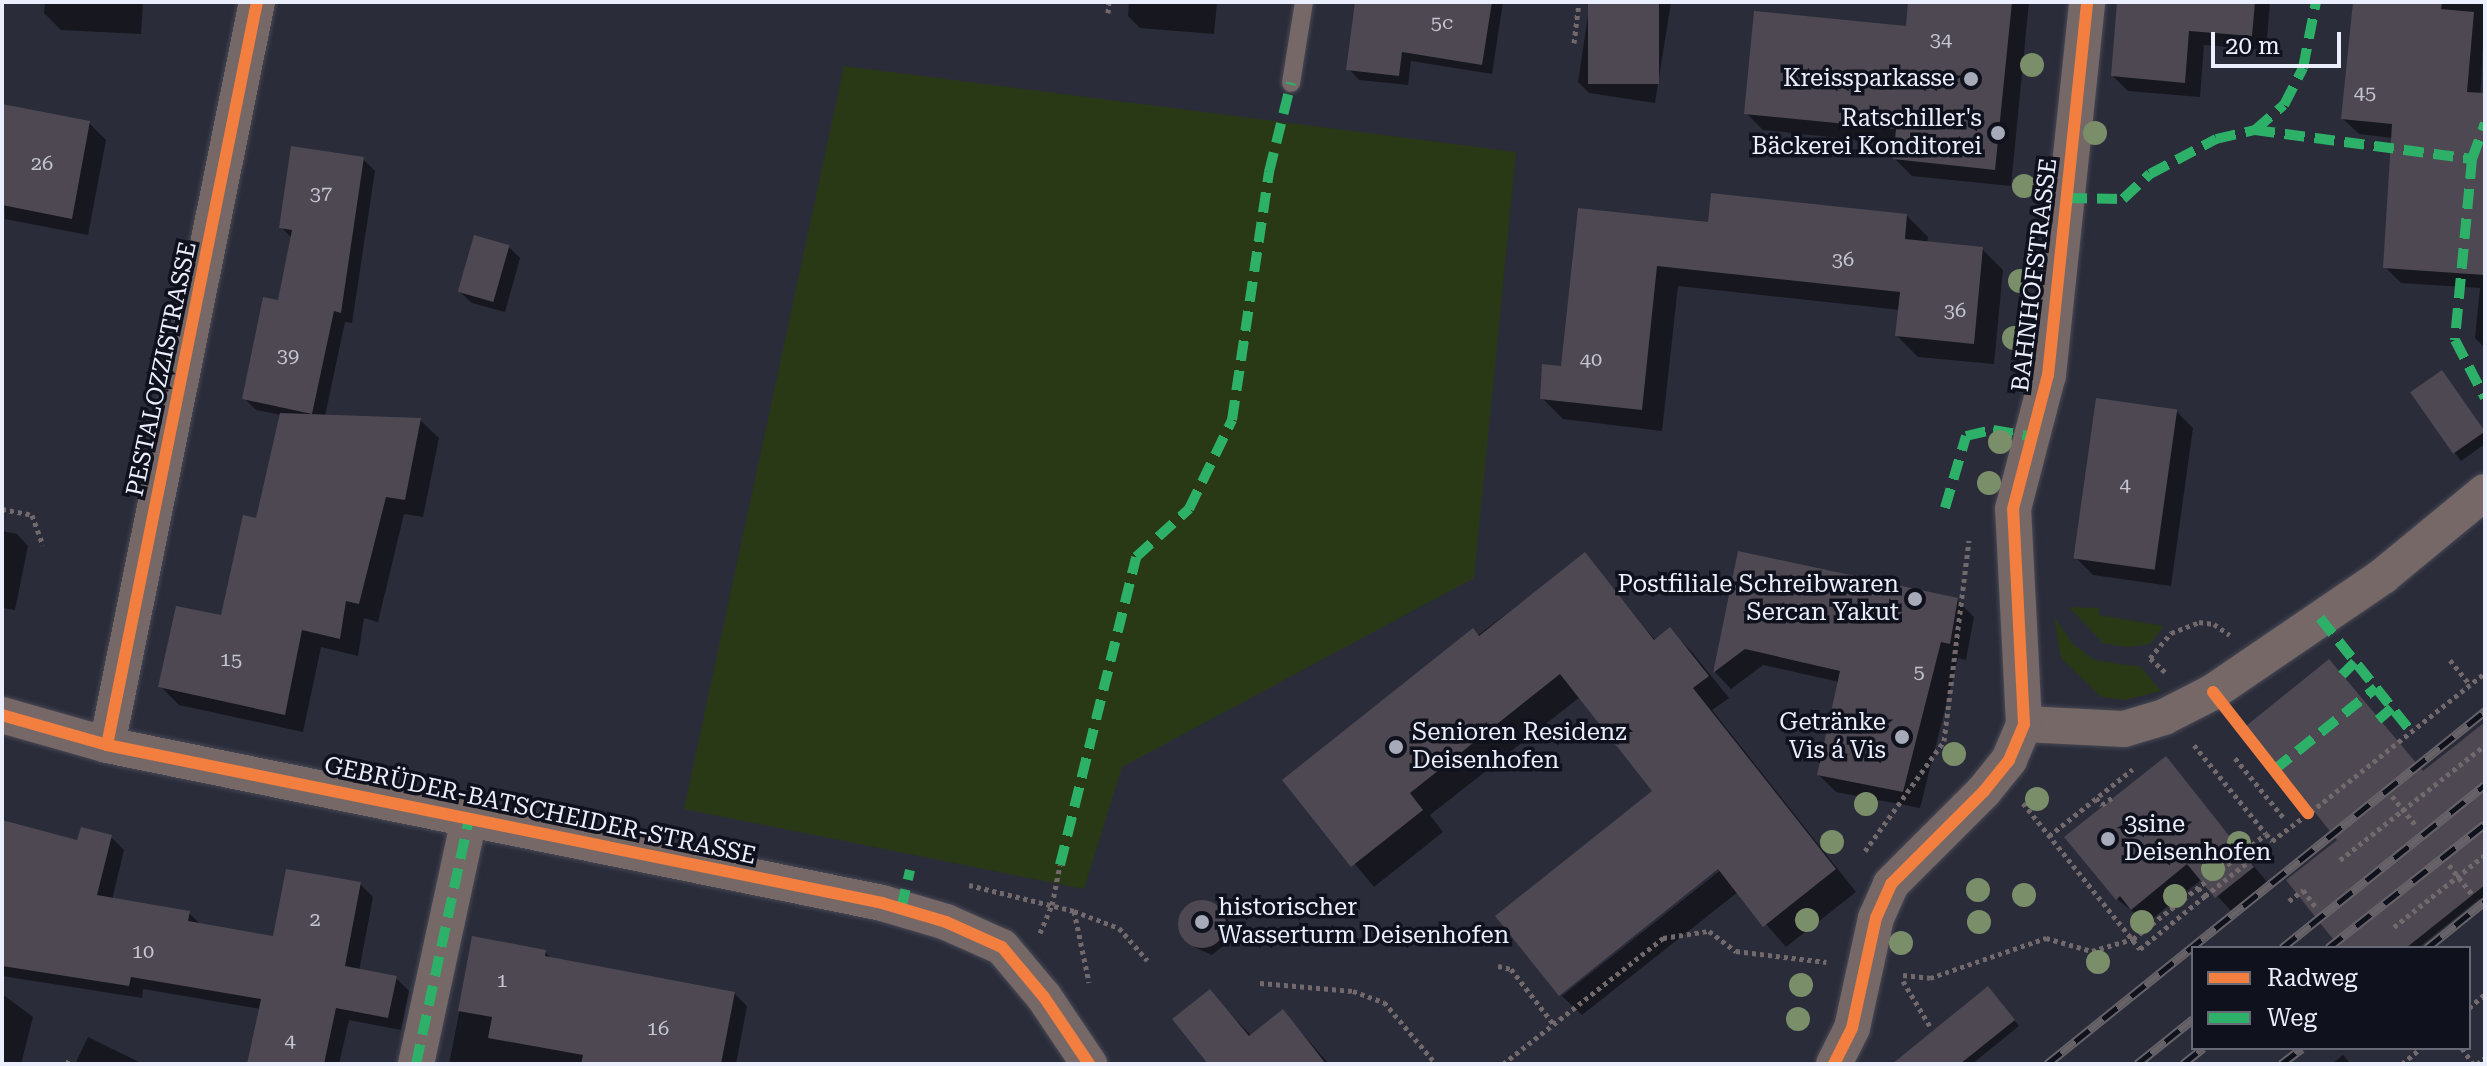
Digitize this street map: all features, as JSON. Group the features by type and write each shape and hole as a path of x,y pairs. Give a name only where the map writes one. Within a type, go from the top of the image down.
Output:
{"street":[{"name":"PESTALOZZISTRASSE","path":"107,745 257,2"},
{"name":"BAHNHOFSTRASSE","path":"2024,724 2023,636 2012,550 2013,509 2048,375 2087,2"},
{"path":"1834,1064 1852,1028 1873,929 1891,884 1984,791 2009,760 2024,724 2133,726 2213,692 2383,576 2485,492"},
{"name":"GEBRÜDER-BATSCHEIDER-STRASSE","path":"2,715 107,745 882,903 1002,947 1034,984 1089,1064"},
{"path":"416,1064 469,819"}],"lane":[{"path":"1291,83 1304,2"}],"path":[{"path":"1108,13 1109,2"},
{"path":"1574,43 1579,2"},
{"path":"2,509 32,515 43,545"},
{"path":"1859,863 1887,815 1944,741 1969,541"},
{"path":"2150,658 2183,626 2214,624 2230,636"},
{"path":"2450,660 2470,685"},
{"path":"2186,735 2272,841 2485,673"},
{"path":"2049,836 2148,756 2133,726"},
{"path":"2340,860 2485,745"},
{"path":"2235,758 2283,817"},
{"path":"2096,798 2102,805 2113,798 2107,789"},
{"path":"2392,796 2417,827"},
{"path":"2021,801 2140,949 2263,850"},
{"path":"1931,1028 1899,975 1930,978 2046,938 2092,951 2133,939 2266,834"},
{"path":"2394,927 2485,855"},
{"path":"1034,984 1060,865"},
{"path":"2449,865 2472,894"},
{"path":"2198,888 2205,896"},
{"path":"2289,901 2303,890 2316,907"},
{"path":"1074,911 1089,982"},
{"path":"1503,1064 1663,938 1709,931 1736,951 1833,963"},
{"path":"1498,966 1511,969 1555,1026"},
{"path":"1260,983 1353,991 1384,1002 1436,1064"},
{"path":"2402,1064 2419,1050"},
{"path":"2475,1064 2485,1058"}],"green space":[{"path":"844,66 1516,152 1474,578 1122,767 1084,889 684,809"},
{"path":"2069,607 2099,608 2099,615 2164,626 2150,644 2128,647 2103,643"},
{"path":"2054,617 2073,644 2094,660 2141,667 2161,691 2124,700 2101,697 2061,658"}],"building":[{"path":"1355,2 1492,2 1482,65 1402,52 1399,76 1346,70"},
{"path":"1588,2 1659,2 1659,84 1588,84"},
{"path":"1908,2 2012,2 1995,170 1893,159 1896,129 1744,114 1754,11 1906,26"},
{"path":"2117,2 2255,2 2252,36 2189,31 2185,83 2111,76"},
{"path":"2353,2 2442,2 2441,9 2474,12 2467,92 2485,93 2485,275 2383,268 2392,124 2341,119"},
{"path":"2,104 90,121 72,219 2,205"},
{"path":"291,146 364,157 341,313 334,311 312,414 242,399 263,297 278,300 292,230 279,228"},
{"path":"1711,193 1907,214 1905,239 1983,247 1974,344 1895,336 1900,292 1657,266 1642,410 1540,399 1542,364 1561,366 1578,208 1708,222"},
{"path":"474,235 510,245 493,302 458,292"},
{"path":"2442,370 2485,431 2453,454 2410,392"},
{"path":"2096,398 2177,409 2155,570 2073,558"},
{"path":"280,413 421,418 405,500 386,497 359,604 346,601 340,639 302,630 285,715 158,687 176,606 221,615 243,515 256,518"},
{"path":"1738,551 1958,598 1950,644 1941,642 1903,792 1817,775 1840,671 1745,649 1713,673"},
{"name":"Senioren Residenz Deisenhofen","path":"1585,552 1654,640 1670,627 1709,676 1693,688 1836,869 1763,927 1718,869 1559,996 1495,916 1652,791 1560,674 1410,793 1423,810 1351,867 1282,780 1473,628 1479,636"},
{"path":"2329,659 2423,771 2485,722 2485,885 2409,946 2338,946 2286,880 2337,840 2246,726"},
{"path":"2166,756 2254,867 2215,898 2187,864 2131,910 2120,896 2116,900 2064,837"},
{"path":"2,820 77,840 81,827 112,835 97,895 190,911 188,921 273,936 286,869 361,882 345,966 397,976 388,1018 336,1008 324,1064 247,1064 261,999 131,977 129,986 2,966"},
{"path":"1202,900 1219,907 1226,924 1219,941 1202,948 1185,941 1178,924 1185,907"},
{"path":"472,936 546,950 545,956 735,992 721,1064 581,1064 583,1055 488,1038 492,1017 458,1011"},
{"path":"1988,986 2015,1020 1960,1064 1892,1064"},
{"path":"1210,989 1249,1036 1283,1009 1326,1064 1208,1064 1172,1019"}],"railway":[{"path":"2193,946 2485,711"},
{"path":"2284,946 2485,785"},
{"path":"2331,946 2485,824"},
{"path":"2429,946 2485,901"},
{"path":"2047,1064 2191,948"},
{"path":"2137,1064 2191,1021"},
{"path":"2183,1064 2200,1050"},
{"path":"2281,1064 2299,1050"}],"marked path":[{"path":"2067,198 2123,199 2150,174 2216,139 2255,130 2284,105 2303,68 2316,2"},
{"path":"1060,865 1136,557 1189,509 1232,420 1269,172 1291,83"},
{"path":"2255,130 2472,159 2485,123"},
{"path":"2472,159 2455,340 2485,398"},
{"path":"1945,508 1966,436 1993,430 2034,437"},
{"path":"2320,618 2412,733"},
{"path":"2342,675 2355,662"},
{"path":"2274,770 2376,688"},
{"path":"2378,720 2392,708"},
{"path":"416,1064 469,819"},
{"path":"901,909 910,870"}],"cycle path":[{"path":"107,745 257,2"},
{"path":"1834,1064 1852,1028 1876,918 1891,884 1984,791 2009,760 2024,724 2013,509 2048,375 2087,2"},
{"path":"2213,692 2308,813"},
{"path":"2,715 107,745 882,903 946,922 1002,947 1044,997 1089,1064"}],"place":[{"name":"Kreissparkasse","path":"1971,79"},
{"name":"Ratschiller's Bäckerei Konditorei","path":"1998,133"},
{"name":"Postfiliale Schreibwaren Sercan Yakut","path":"1915,599"},
{"name":"Getränke Vis á Vis","path":"1902,737"},
{"name":"Senioren Residenz Deisenhofen","path":"1396,747"},
{"name":"3sine Deisenhofen","path":"2108,839"},
{"name":"historischer Wasserturm Deisenhofen","path":"1202,922"}]}
